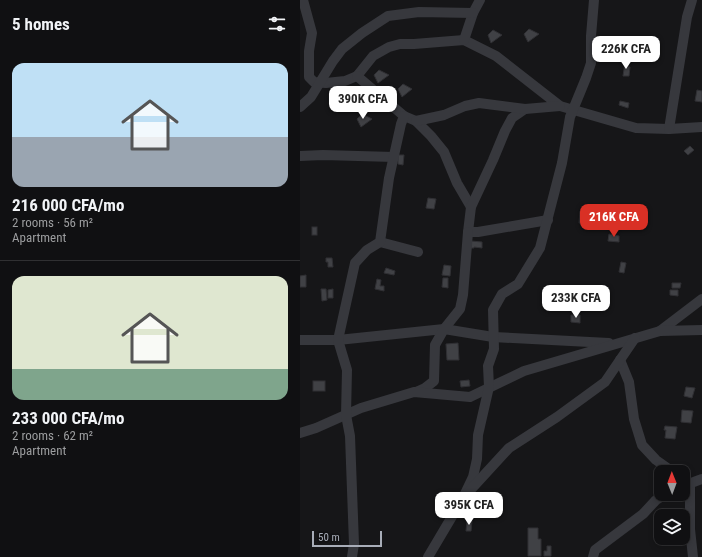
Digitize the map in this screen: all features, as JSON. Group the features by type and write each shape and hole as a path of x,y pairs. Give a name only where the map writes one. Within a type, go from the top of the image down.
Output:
{"street":[{"path":"303,0 312,33 309,50 309,77 314,82 338,82 357,76 373,56 389,47 400,44 464,40 496,56 560,106 636,128 669,129 702,127"},
{"path":"464,40 473,13 480,0"},
{"path":"428,557 463,498 473,477 478,435 489,387 488,366 494,349 493,310 502,294 518,284 540,248 562,164 572,110 591,63 591,36 594,0"},
{"path":"669,129 687,17 692,0"},
{"path":"301,103 311,96 333,61 342,50 362,33 388,16 419,12 473,13"},
{"path":"357,76 404,116 416,121 431,136 444,152 457,183 471,207"},
{"path":"416,121 444,115 465,106 479,103 524,109 560,106"},
{"path":"300,434 361,408 425,388 434,381 435,345 444,329 460,309 463,295 471,207 512,118 524,109"},
{"path":"380,242 389,178 404,116"},
{"path":"300,156 323,155 394,157"},
{"path":"468,232 478,232 548,220"},
{"path":"352,557 354,544 350,436 346,415 346,370 338,340 355,263 367,250 380,242 418,252"},
{"path":"660,331 702,298"},
{"path":"300,340 338,340 444,329 493,337 617,344"},
{"path":"414,392 470,397 524,371 635,338 660,331 702,330"},
{"path":"463,498 509,448 557,417 605,382 635,338"},
{"path":"620,360 629,382 634,419 642,445 656,460 663,465"},
{"path":"690,482 702,480"},
{"path":"593,557 595,550 643,514 655,501"},
{"path":"687,501 692,557"}],"building":[{"path":"529,29 539,34 528,42 524,34"},
{"path":"493,30 502,35 491,43 488,35"},
{"path":"625,62 627,62 626,66 630,67 629,76 623,76"},
{"path":"379,70 389,75 378,83 374,75"},
{"path":"403,84 412,89 402,97 398,89"},
{"path":"697,90 702,91 702,102 695,101"},
{"path":"620,101 629,103 628,108 619,105"},
{"path":"362,114 372,119 361,127 357,119"},
{"path":"690,146 694,150 688,155 684,151"},
{"path":"398,155 404,155 403,165 398,164"},
{"path":"428,198 436,199 434,209 426,208"},
{"path":"580,211 585,211 584,224 579,223"},
{"path":"587,213 599,214 598,226 586,225"},
{"path":"312,227 317,227 317,235 312,235"},
{"path":"609,234 619,236 619,242 608,241"},
{"path":"471,241 482,242 482,248 471,248"},
{"path":"326,258 332,258 333,267 328,267"},
{"path":"621,262 626,263 624,273 619,272"},
{"path":"444,265 451,266 450,276 442,275"},
{"path":"386,268 395,271 394,275 384,273"},
{"path":"306,275 306,287 300,287 300,276"},
{"path":"443,278 448,278 448,288 442,287"},
{"path":"377,279 381,280 380,286 384,286 384,291 375,289"},
{"path":"672,283 681,283 680,288 672,288"},
{"path":"321,289 326,289 327,300 322,301"},
{"path":"333,289 333,298 328,298 328,290"},
{"path":"670,290 678,290 678,296 670,295"},
{"path":"571,315 580,315 580,323 571,322"},
{"path":"458,343 459,360 447,360 446,344"},
{"path":"469,380 470,386 461,387 460,381"},
{"path":"313,381 325,381 325,391 313,391"},
{"path":"686,387 695,388 692,398 684,396"},
{"path":"682,410 693,411 691,423 681,422"},
{"path":"665,426 677,427 675,439 665,438"},
{"path":"467,521 472,521 471,531 466,531"},
{"path":"528,528 538,528 538,539 541,539 541,556 528,556"},
{"path":"547,546 551,546 551,556 544,556 544,551 547,551"}]}
